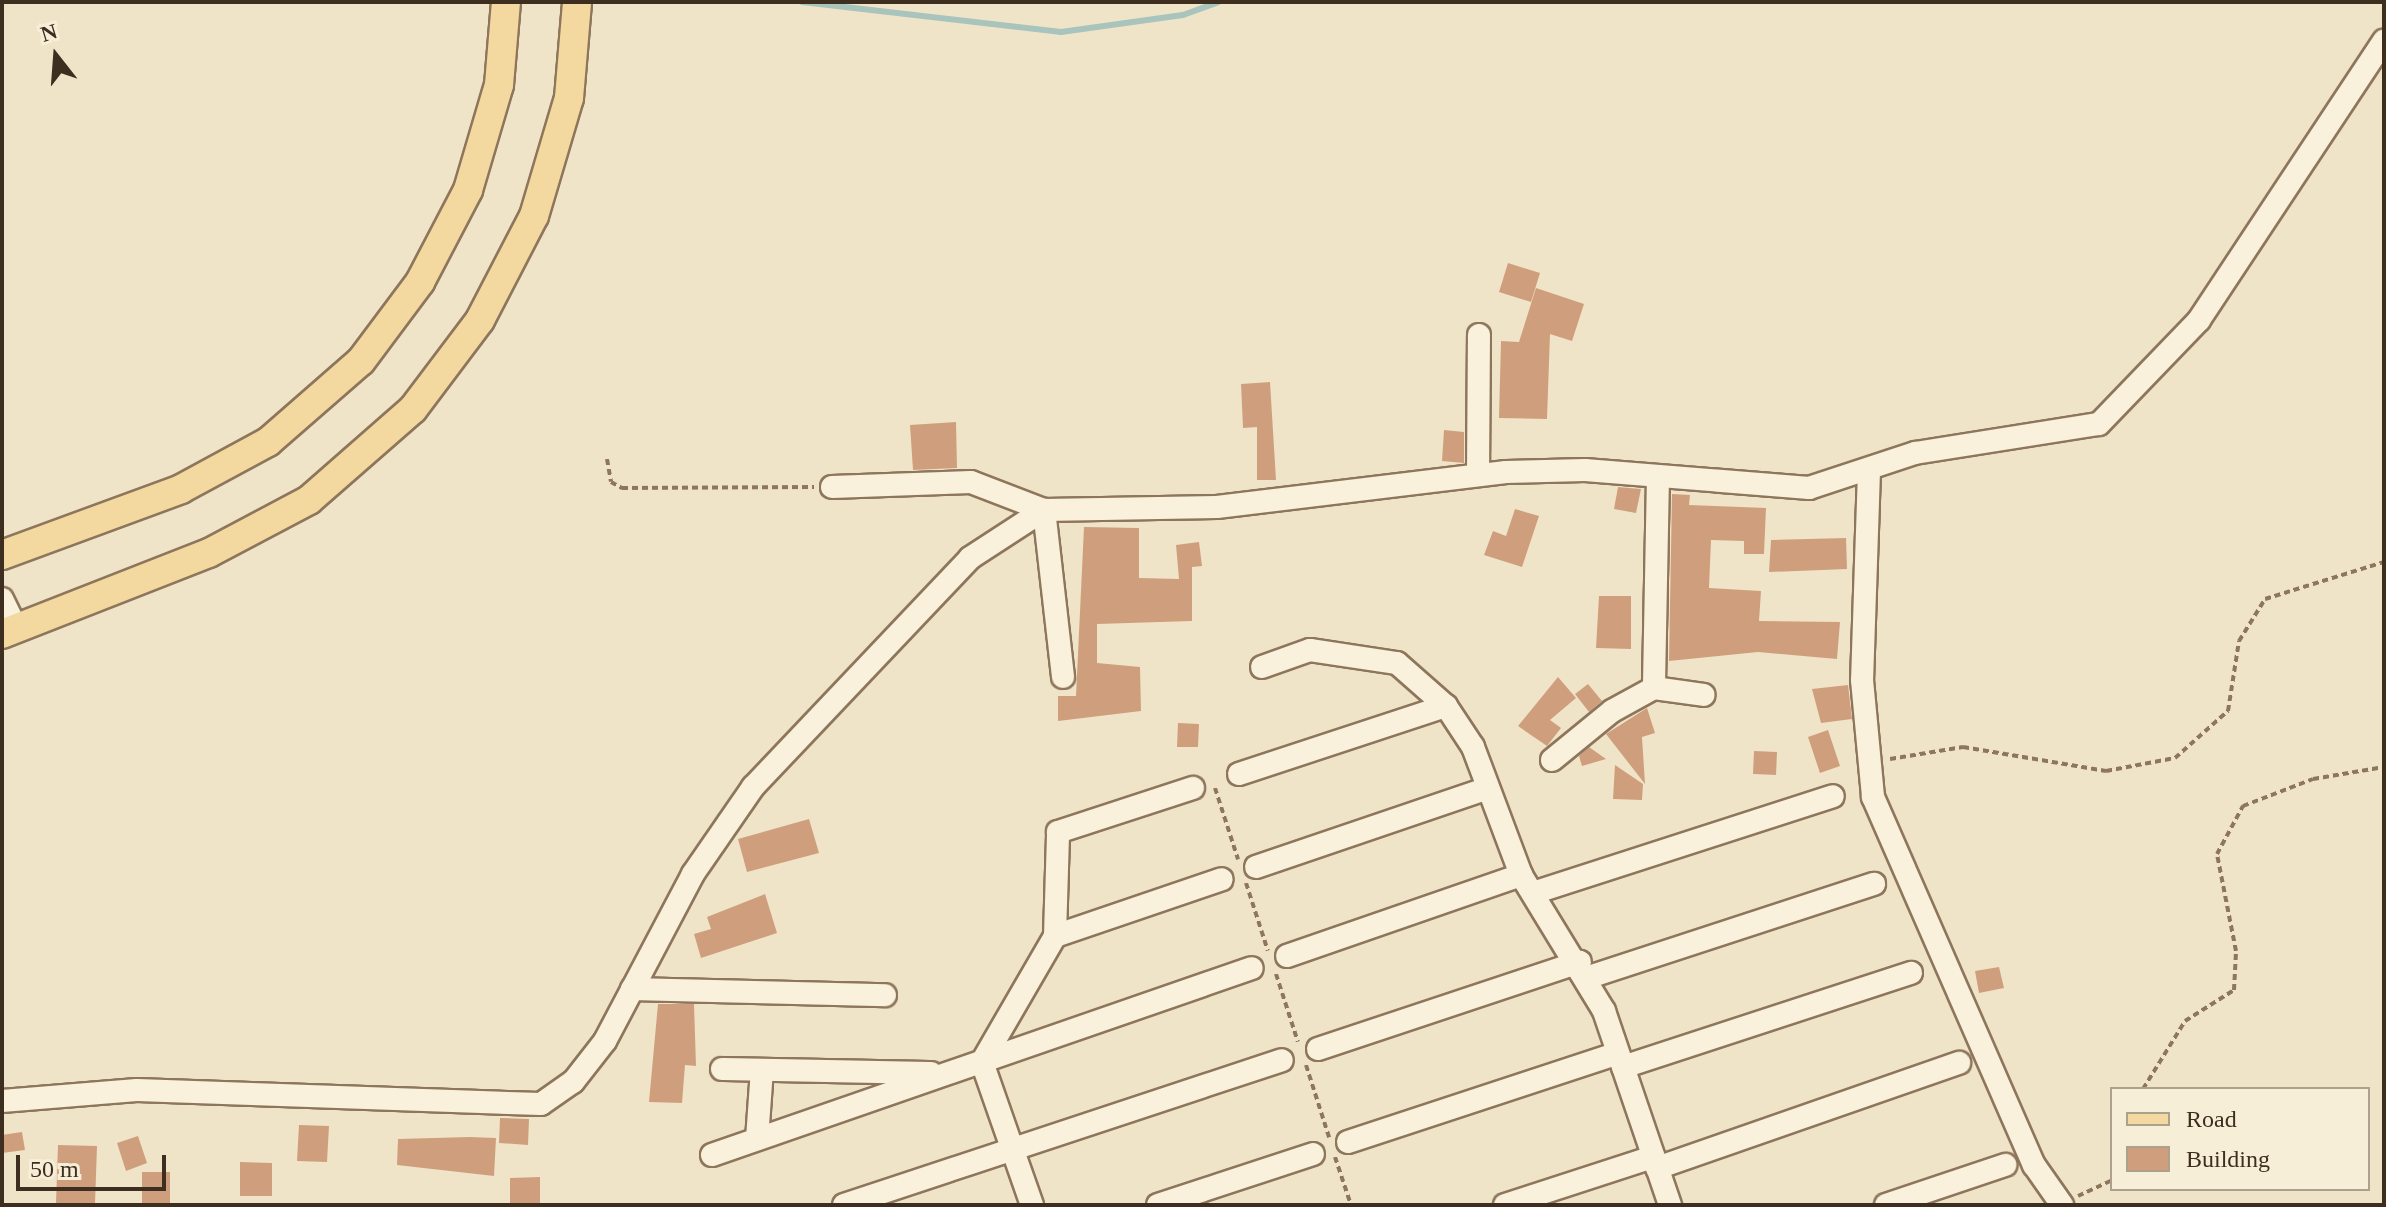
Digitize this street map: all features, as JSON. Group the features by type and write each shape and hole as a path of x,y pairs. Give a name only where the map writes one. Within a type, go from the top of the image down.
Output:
{"main road":[{"path":"2,555 181,489 268,442 361,361 420,282 468,190 499,85 506,2"},
{"path":"8,630 209,553 309,500 413,409 480,320 534,216 569,98 577,2"}],"street":[{"path":"832,487 971,482 1044,510 1217,507 1478,475 1658,476 1809,488 1869,471 1915,453 2099,424 2199,320 2384,41"},
{"path":"1478,475 1479,335"},
{"path":"1869,471 1862,680 1868,762 1891,842 2034,1165 2062,1204"},
{"path":"1654,688 1658,476"},
{"path":"1044,510 1063,677"},
{"path":"2,1101 153,1090 541,1104 573,1082 632,989 693,874 753,787 970,558 1044,510"},
{"path":"2,599 8,630"},
{"path":"1262,667 1310,650 1397,663 1446,706 1488,788 1527,884 1584,969 1620,1060 1670,1205"},
{"path":"1552,760 1612,711 1654,688 1704,695"},
{"path":"1239,774 1446,706"},
{"path":"1032,1205 982,1062 1055,936 1058,832 1203,785"},
{"path":"1256,867 1488,788"},
{"path":"1287,956 1833,796"},
{"path":"1055,936 1222,879"},
{"path":"1318,1049 1874,884"},
{"path":"712,1155 1252,968"},
{"path":"1348,1142 1911,973"},
{"path":"632,989 885,995"},
{"path":"844,1205 1282,1060"},
{"path":"1505,1205 1655,1162 1959,1063"},
{"path":"722,1069 948,1073"},
{"path":"757,1139 762,1070"},
{"path":"1158,1205 1313,1154"},
{"path":"1886,1205 2005,1165"}],"path":[{"path":"607,459 611,482 622,488 832,487"},
{"path":"1868,762 1963,747 2106,771 2175,758 2228,711 2239,641 2265,599 2384,562"},
{"path":"2144,1087 2185,1021 2234,990 2236,951 2217,854 2243,806 2313,779 2384,767"},
{"path":"1239,774 1203,785 1351,1205"},
{"path":"2062,1204 2110,1181"}],"building":[{"path":"1508,263 1540,273 1531,302 1499,292"},
{"path":"1536,288 1584,304 1572,341 1550,334 1547,419 1499,418 1501,341 1519,342"},
{"path":"1270,382 1276,480 1257,480 1257,427 1243,428 1241,384"},
{"path":"956,422 957,468 913,470 910,425"},
{"path":"1444,430 1464,432 1464,463 1442,461"},
{"path":"1618,487 1641,489 1636,513 1614,509"},
{"path":"1672,494 1690,495 1689,505 1766,508 1764,554 1744,554 1744,541 1711,540 1709,588 1761,591 1759,621 1840,622 1837,659 1758,652 1669,661"},
{"path":"1515,509 1539,516 1522,567 1484,555 1493,531 1506,536"},
{"path":"1084,527 1139,528 1139,578 1179,579 1176,545 1199,542 1202,566 1192,567 1192,621 1097,624 1097,663 1140,667 1141,711 1058,721 1058,696 1076,696"},
{"path":"1846,538 1847,569 1769,572 1771,540"},
{"path":"1599,596 1631,596 1631,649 1596,648"},
{"path":"1558,677 1576,698 1550,720 1561,728 1547,746 1518,726"},
{"path":"1588,684 1602,701 1589,712 1575,694"},
{"path":"1848,685 1852,719 1821,723 1812,689"},
{"path":"1647,708 1655,733 1642,737 1645,784 1606,734"},
{"path":"1178,723 1199,724 1198,747 1177,747"},
{"path":"1828,730 1840,766 1820,773 1808,737"},
{"path":"1589,747 1606,759 1582,766 1579,756"},
{"path":"1754,751 1777,752 1776,775 1753,774"},
{"path":"1615,765 1643,784 1642,800 1613,799"},
{"path":"809,819 819,853 747,872 738,839"},
{"path":"765,894 777,933 701,958 694,934 711,929 707,917"},
{"path":"1999,967 2004,988 1979,993 1975,971"},
{"path":"658,1004 694,1004 696,1066 685,1065 682,1103 649,1102"},
{"path":"500,1118 529,1119 528,1145 499,1143"},
{"path":"299,1125 329,1126 327,1162 297,1161"},
{"path":"22,1132 25,1150 2,1153 2,1135"},
{"path":"138,1136 147,1163 126,1171 117,1143"},
{"path":"496,1138 494,1176 397,1165 398,1139"},
{"path":"58,1145 97,1146 95,1204 56,1203"},
{"path":"240,1162 272,1163 272,1196 240,1196"},
{"path":"142,1172 170,1172 170,1205 142,1205"},
{"path":"540,1177 540,1205 510,1205 510,1178"}],"waterway":[{"path":"802,2 1061,32 1183,15 1218,2"}]}
